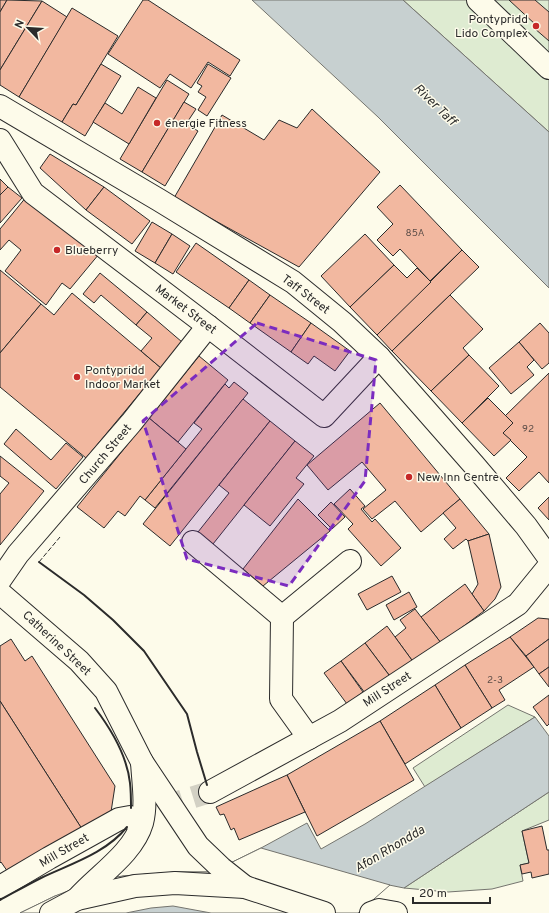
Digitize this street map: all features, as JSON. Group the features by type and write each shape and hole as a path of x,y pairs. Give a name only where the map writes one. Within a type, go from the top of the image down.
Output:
{"street":[{"path":"478,0 549,68"},
{"name":"Taff Street","path":"0,106 159,200 293,282 342,322 380,357 521,520 549,558"},
{"name":"Market Street","path":"0,140 33,193 324,416 380,357"},
{"name":"Church Street","path":"0,580 18,554 131,423 208,326"},
{"path":"193,542 282,617 280,699 309,738"},
{"path":"282,617 350,561"},
{"name":"Mill Street","path":"210,792 340,721 518,604 549,566"},
{"name":"Catherine Street","path":"0,593 79,661 106,691 142,762 198,846 221,868 245,887"},
{"name":"Catherine Street","path":"77,899 122,855 134,839 142,823 144,806 142,762"},
{"name":"Mill Street","path":"0,887 119,819 130,817"},
{"path":"51,913 77,899 135,886 171,883 245,887 324,913"},
{"path":"371,913 379,910 396,913"}],"highlighted area":[{"path":"257,323 376,360 365,481 289,586 187,559 143,421"}],"green space":[{"path":"403,0 549,0 549,132"},
{"path":"508,705 535,717 425,787 413,768"},
{"path":"549,792 549,820 522,831 529,863 520,865 523,881 492,889 448,892 404,888"}],"water":[{"name":"River Taff","path":"252,0 403,0 549,132 549,288 378,117"},
{"name":"Afon Rhondda","path":"535,717 549,736 549,792 404,888 389,885 358,913 20,913 55,896 123,876 176,872 212,872 307,823 321,849 365,824"}],"pier":[{"path":"261,848 390,885 358,913 211,913 173,906 151,908 126,913 20,913 55,896 96,880 123,876 176,872 212,872"}],"building":[{"path":"0,0 7,0 0,12"},
{"path":"7,0 42,1 0,70 0,12"},
{"path":"143,0 148,0 240,60 230,76 208,62 191,88 170,74 160,88 108,54"},
{"path":"509,0 535,0 549,12 549,41 534,28 536,25"},
{"path":"42,1 67,17 19,97 0,85 0,70"},
{"path":"72,8 118,36 76,105 73,104 62,122 19,97"},
{"path":"101,64 121,76 85,136 62,122 73,104 76,105"},
{"path":"208,64 231,78 207,116 198,110 206,97 198,92 202,86 197,83"},
{"name":"énergie Fitness","path":"167,80 189,94 142,172 120,159"},
{"path":"138,87 156,98 129,144 93,122 105,103 122,114"},
{"path":"184,102 196,109 186,124 198,131 165,186 142,172"},
{"path":"312,109 380,172 299,267 174,198 222,115 264,140 279,120 297,128"},
{"path":"50,154 104,187 86,210 40,168"},
{"path":"0,179 8,187 0,195"},
{"path":"400,185 462,250 430,281 400,249 393,256 377,240 393,224 377,207"},
{"path":"8,187 22,198 0,223 0,195"},
{"path":"104,187 150,221 132,244 86,210"},
{"name":"Blueberry","path":"27,196 99,254 70,289 62,283 46,305 5,271 21,250 9,240 0,250 0,229"},
{"path":"152,222 172,234 155,263 135,251"},
{"path":"172,234 190,246 173,274 155,263"},
{"path":"365,234 394,265 350,307 321,276"},
{"path":"196,243 249,280 229,308 176,272"},
{"path":"462,250 479,267 392,351 377,335"},
{"path":"394,265 407,278 417,268 431,282 377,335 350,307"},
{"path":"0,270 41,304 0,353"},
{"path":"100,273 147,312 136,325 101,295 94,303 83,294"},
{"path":"249,280 270,295 250,323 229,308"},
{"name":"Pontypridd Indoor Market","path":"72,293 161,368 86,458 0,387 0,353 41,304 54,315"},
{"path":"270,295 311,323 291,352 250,323"},
{"path":"450,295 483,329 463,348 469,355 431,391 392,351"},
{"path":"147,312 182,342 161,368 141,351 152,338 136,325"},
{"path":"311,323 350,351 335,371 314,356 308,364 291,352"},
{"path":"540,323 549,333 549,363 542,369 519,342"},
{"path":"519,342 534,360 527,367 534,375 511,394 489,368"},
{"path":"469,355 499,386 462,423 431,391"},
{"path":"199,356 228,380 178,442 149,418"},
{"path":"549,373 549,483 539,472 519,491 506,478 527,457 503,433 513,423 505,416"},
{"path":"234,382 248,393 155,508 145,500 202,429 194,423 225,384 229,388"},
{"path":"488,398 513,423 503,433 511,440 494,456 462,423"},
{"path":"243,399 270,421 170,546 143,524"},
{"name":"New Inn Centre","path":"380,403 460,499 421,532 395,501 372,519 363,509 386,490 362,462 328,490 307,465"},
{"path":"149,418 186,449 145,500 140,496 125,516 118,511 104,528 77,507"},
{"path":"270,421 295,441 213,544 198,532 229,493 219,485"},
{"path":"16,429 51,460 66,443 83,457 56,489 4,444"},
{"path":"295,441 314,456 296,478 304,484 270,526 244,505"},
{"path":"0,456 44,491 0,545 0,494 9,483 0,476"},
{"path":"350,489 365,506 361,509 372,522 375,519 401,548 381,566 348,529 353,524 334,504"},
{"path":"549,497 549,520 538,508"},
{"path":"298,499 330,531 263,586 243,569"},
{"path":"460,499 489,534 468,541 466,539 453,549 444,539 456,528 443,513"},
{"path":"331,502 345,517 332,529 318,515"},
{"path":"489,534 501,587 495,599 484,611 472,594 478,584 468,541"},
{"path":"392,576 401,592 367,610 358,594"},
{"path":"465,584 484,611 441,643 421,617"},
{"path":"409,592 417,607 394,620 386,605"},
{"path":"415,609 441,643 414,663 395,637 406,628 400,620"},
{"path":"538,618 549,619 549,639 526,656 510,637"},
{"path":"387,626 414,663 392,679 365,643"},
{"path":"510,637 534,667 499,690 505,700 492,708 465,665"},
{"path":"11,639 25,661 32,656 115,786 111,812 82,829 0,701 0,646"},
{"path":"549,639 549,667 539,674 526,656"},
{"path":"365,643 392,679 368,697 341,661"},
{"path":"341,661 363,692 347,704 324,673"},
{"path":"465,665 492,708 461,728 435,685"},
{"path":"549,667 549,687 539,674"},
{"path":"435,685 461,728 405,764 380,721"},
{"path":"549,695 549,724 547,726 533,707"},
{"path":"0,701 82,829 10,875 1,862 0,863"},
{"path":"380,721 414,780 317,836 287,775"},
{"path":"287,775 305,812 239,840 234,828 231,830 224,814 220,815 216,807"},
{"path":"542,826 547,850 549,850 549,874 532,878 531,872 522,874 520,865 529,863 522,831"}],"tunnel":[{"path":"130,817 210,792"}],"fence":[{"path":"39,562 60,537"}],"wall":[{"path":"39,562 84,595 113,620 144,651 187,714 207,785"},
{"path":"95,708 107,725 126,763 130,783 131,808"},
{"path":"0,900 41,878 98,851 127,827"}],"place":[{"name":"Pontypridd Lido Complex","path":"536,26"},
{"name":"énergie Fitness","path":"157,123"},
{"name":"Blueberry","path":"57,250"},
{"name":"Pontypridd Indoor Market","path":"77,377"},
{"name":"New Inn Centre","path":"409,477"}]}
